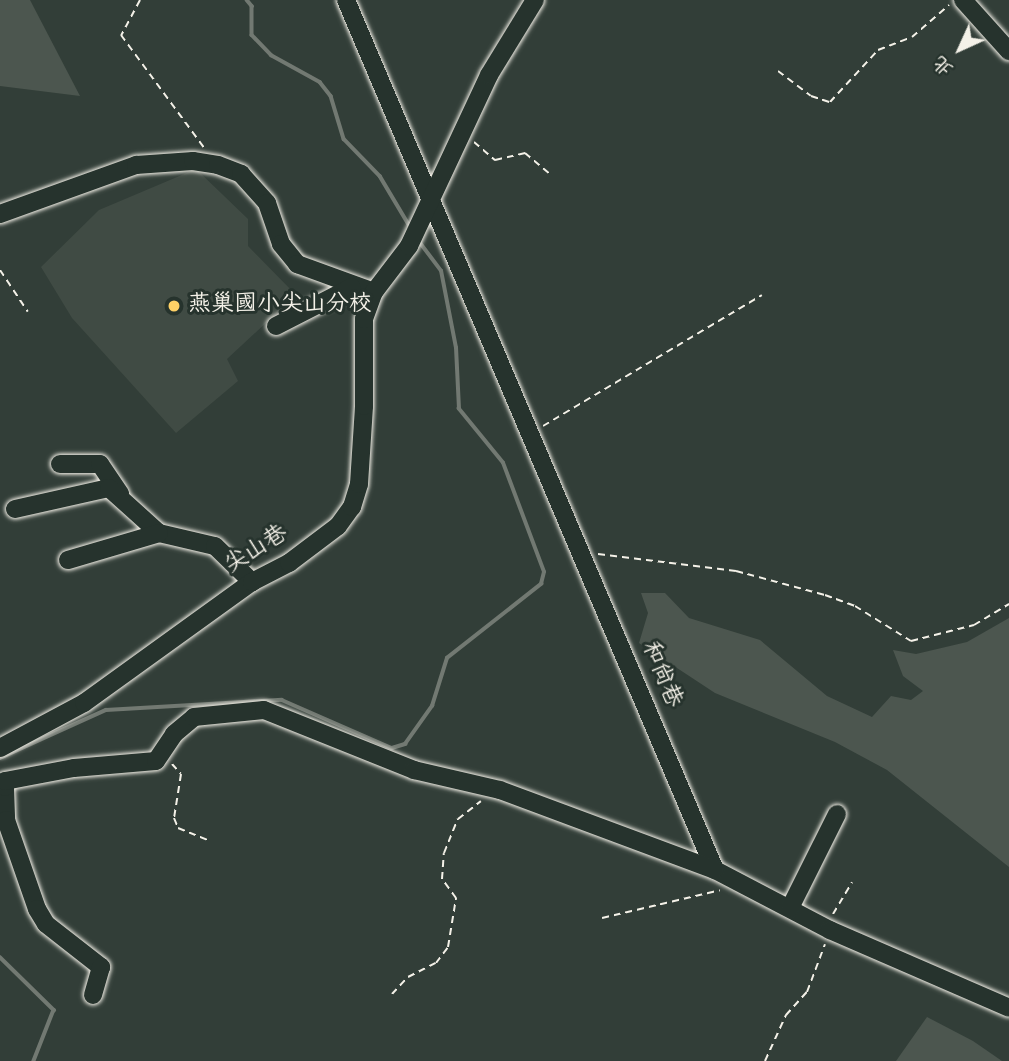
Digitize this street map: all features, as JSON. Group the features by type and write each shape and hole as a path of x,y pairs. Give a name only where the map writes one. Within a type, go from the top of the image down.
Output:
{"street":[{"name":"和尚巷","path":"346,0 430,202 583,553 715,870"},
{"name":"尖山巷","path":"0,748 84,703 252,583 289,563 338,526 352,507 359,484 364,406 364,319 374,292 414,235 489,75 535,0"},
{"path":"963,0 1009,51"},
{"path":"0,214 136,166 208,163 242,174 267,203 281,244 297,264 352,287 374,292"},
{"path":"276,326 352,287"},
{"path":"60,464 100,464 120,494 159,533"},
{"path":"15,509 109,488 120,494"},
{"path":"68,560 159,533 215,545 252,583"},
{"path":"93,995 101,967 46,924 37,909 6,820 2,787 5,781 74,768 162,758 174,734 194,717 264,710 414,770 500,790 715,870 827,929 1009,1007"},
{"path":"790,908 837,814"}],"path":[{"path":"140,0 121,35 170,105 203,143 208,163"},
{"path":"778,71 811,96 830,102 878,50 912,37 956,0"},
{"path":"462,132 495,160 525,153 549,173"},
{"path":"0,270 28,312"},
{"path":"530,433 762,295"},
{"path":"583,553 736,571 800,588 855,606 911,641 974,625 1009,604"},
{"path":"162,758 178,766 181,774 174,818 178,828 211,841"},
{"path":"391,994 408,977 436,963 448,947 456,898 442,879 444,853 458,819 500,790"},
{"path":"602,918 702,896 732,879"},
{"path":"765,1061 786,1015 807,992 827,929 852,881"}],"shaded area":[{"path":"0,0 30,0 80,96 0,86"},
{"name":"燕巢國小尖山分校","path":"196,169 248,219 248,246 296,295 227,359 238,381 176,433 72,318 41,267 99,210"},
{"path":"641,593 665,593 689,618 760,640 827,696 872,717 891,696 911,700 923,691 903,676 893,650 916,654 967,642 1009,618 1009,867 887,770 835,742 715,693 639,643 648,613"},
{"path":"927,1017 973,1041 1002,1061 896,1061"}],"waterway":[{"path":"247,0 252,6 252,35 271,55 320,82 331,96 344,139 380,176 411,228"},
{"path":"0,758 106,710 282,700 392,748 405,744 432,706 447,658 541,584 544,572 503,463 459,409 456,348 441,271 418,241"},
{"path":"0,957 54,1010 34,1061"}],"place":[{"name":"燕巢國小尖山分校","path":"174,306"}]}
